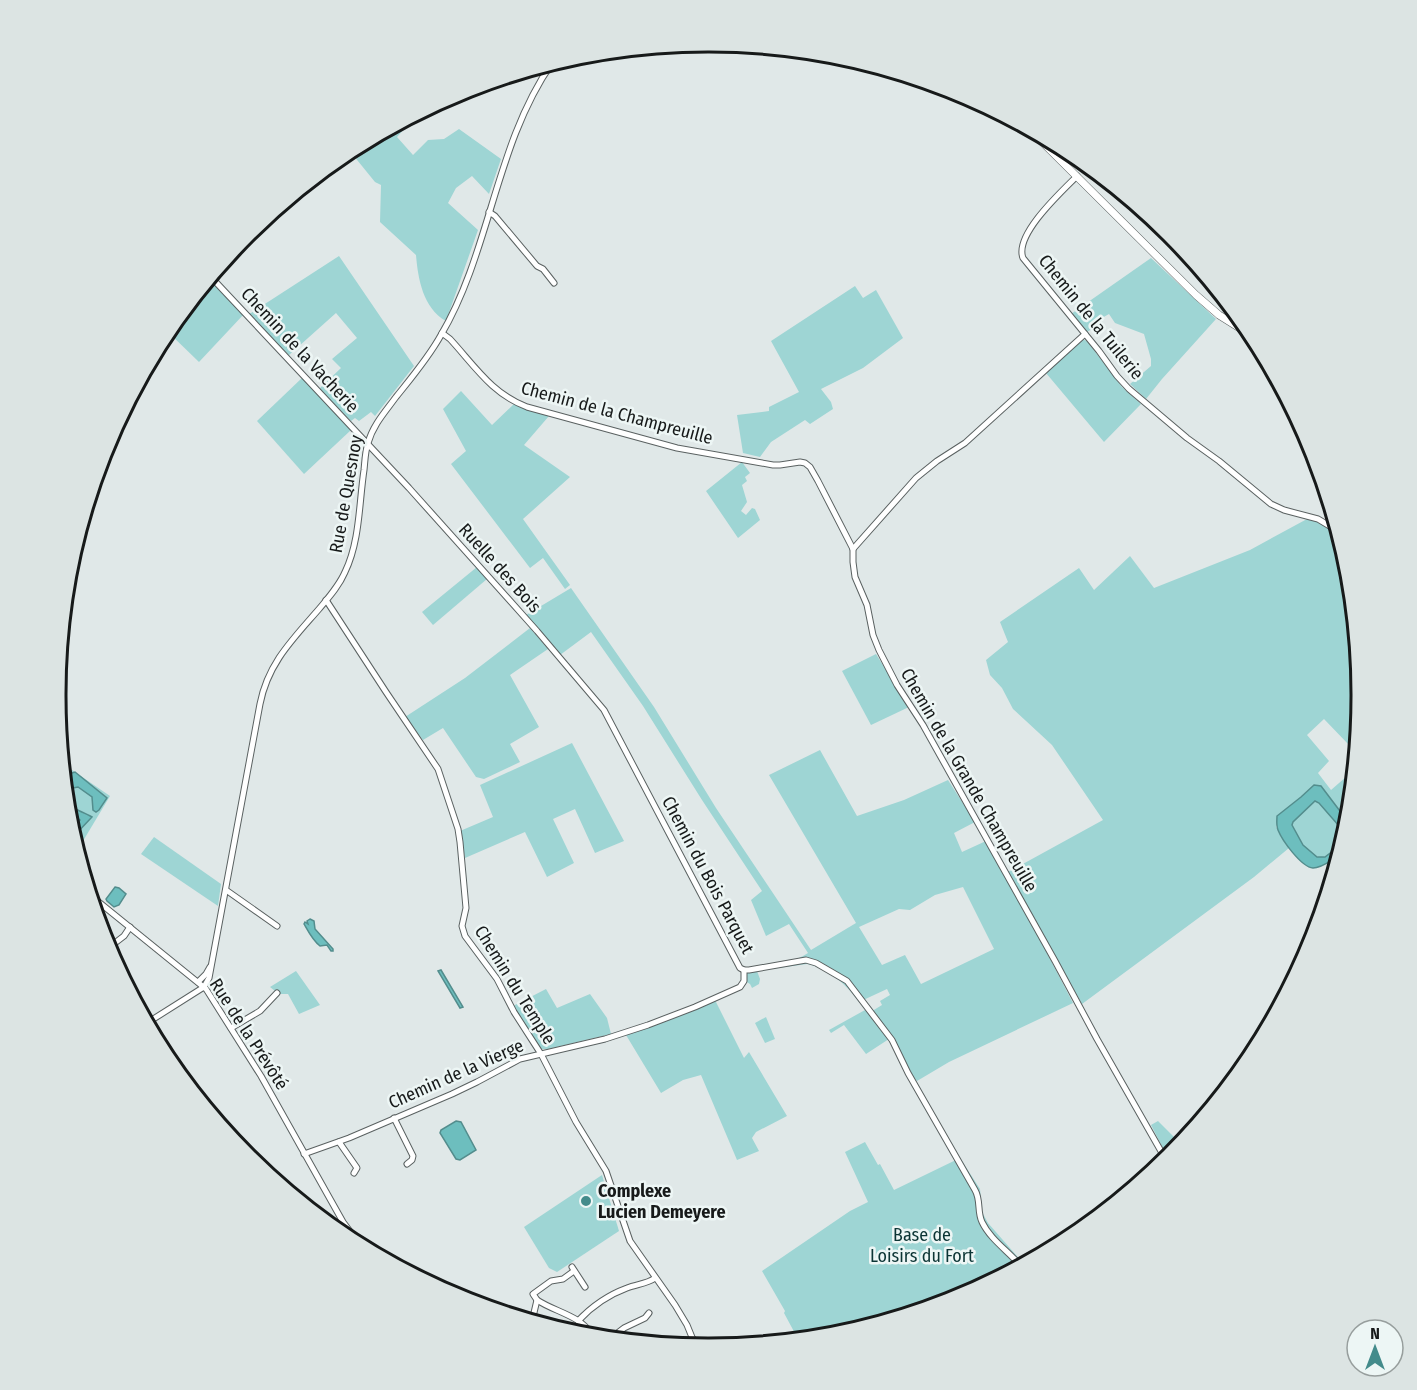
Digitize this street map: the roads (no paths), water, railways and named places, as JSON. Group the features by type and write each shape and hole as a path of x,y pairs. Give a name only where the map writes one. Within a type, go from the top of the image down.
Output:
{"main road":[{"path":"1057,156 1196,295 1232,323"}],"street":[{"name":"Rue de Quesnoy","path":"204,987 211,974 265,684 281,653 327,600 343,577 352,552 368,444 375,426 429,354 461,295 524,111 546,73"},
{"name":"Chemin de la Tuilerie","path":"1077,176 1036,219 1023,243 1021,253 1023,258 1129,389 1271,504 1290,512 1318,519 1328,525"},
{"path":"489,212 554,283"},
{"name":"Chemin de la Vacherie","path":"216,282 368,444"},
{"name":"Chemin de la Champreuille","path":"442,333 491,385 501,394 519,404 662,444 740,459"},
{"path":"853,549 916,478 970,439 1084,334"},
{"name":"Ruelle des Bois","path":"368,444 537,631 608,716"},
{"name":"Chemin de la Grande Champreuille","path":"740,459 777,465 800,462 806,463 812,470 853,549 855,577 867,605 874,639 885,662 923,725 1161,1151"},
{"name":"Chemin du Temple","path":"327,600 438,769 460,838 466,908 462,924 464,934 498,979 512,1008 541,1054 576,1122 606,1172 630,1241 680,1313 692,1337"},
{"name":"Chemin du Bois Parquet","path":"608,716 740,968 744,970 774,966 804,959 816,963 847,981 892,1040 908,1073 975,1190 984,1226 1015,1259"},
{"path":"226,890 277,926"},
{"name":"Rue de la Prévôté","path":"101,904 204,987 266,1086 343,1222"},
{"path":"116,942 130,927"},
{"name":"Rue de Quesnoy","path":"198,982 209,970 216,942"},
{"name":"Chemin de la Vierge","path":"304,1154 339,1142 467,1087 520,1059 605,1039 656,1023 740,987 744,981 744,970"},
{"path":"154,1019 204,987"},
{"path":"231,1028 260,1011 277,993"},
{"path":"394,1118 413,1156 407,1164"},
{"path":"339,1142 357,1168 354,1173"},
{"path":"583,1325 548,1307 537,1300 533,1294 552,1281 563,1279 573,1269 585,1287"},
{"path":"578,1321 592,1307 610,1296 625,1288 649,1282 655,1278"},
{"path":"534,1313 537,1300"},
{"path":"619,1331 643,1319 649,1313"}],"place":[{"name":"Complexe Lucien Demeyere","path":"586,1201"}],"park label":[{"name":"Base de Loisirs du Fort","path":"922,1245"}]}
